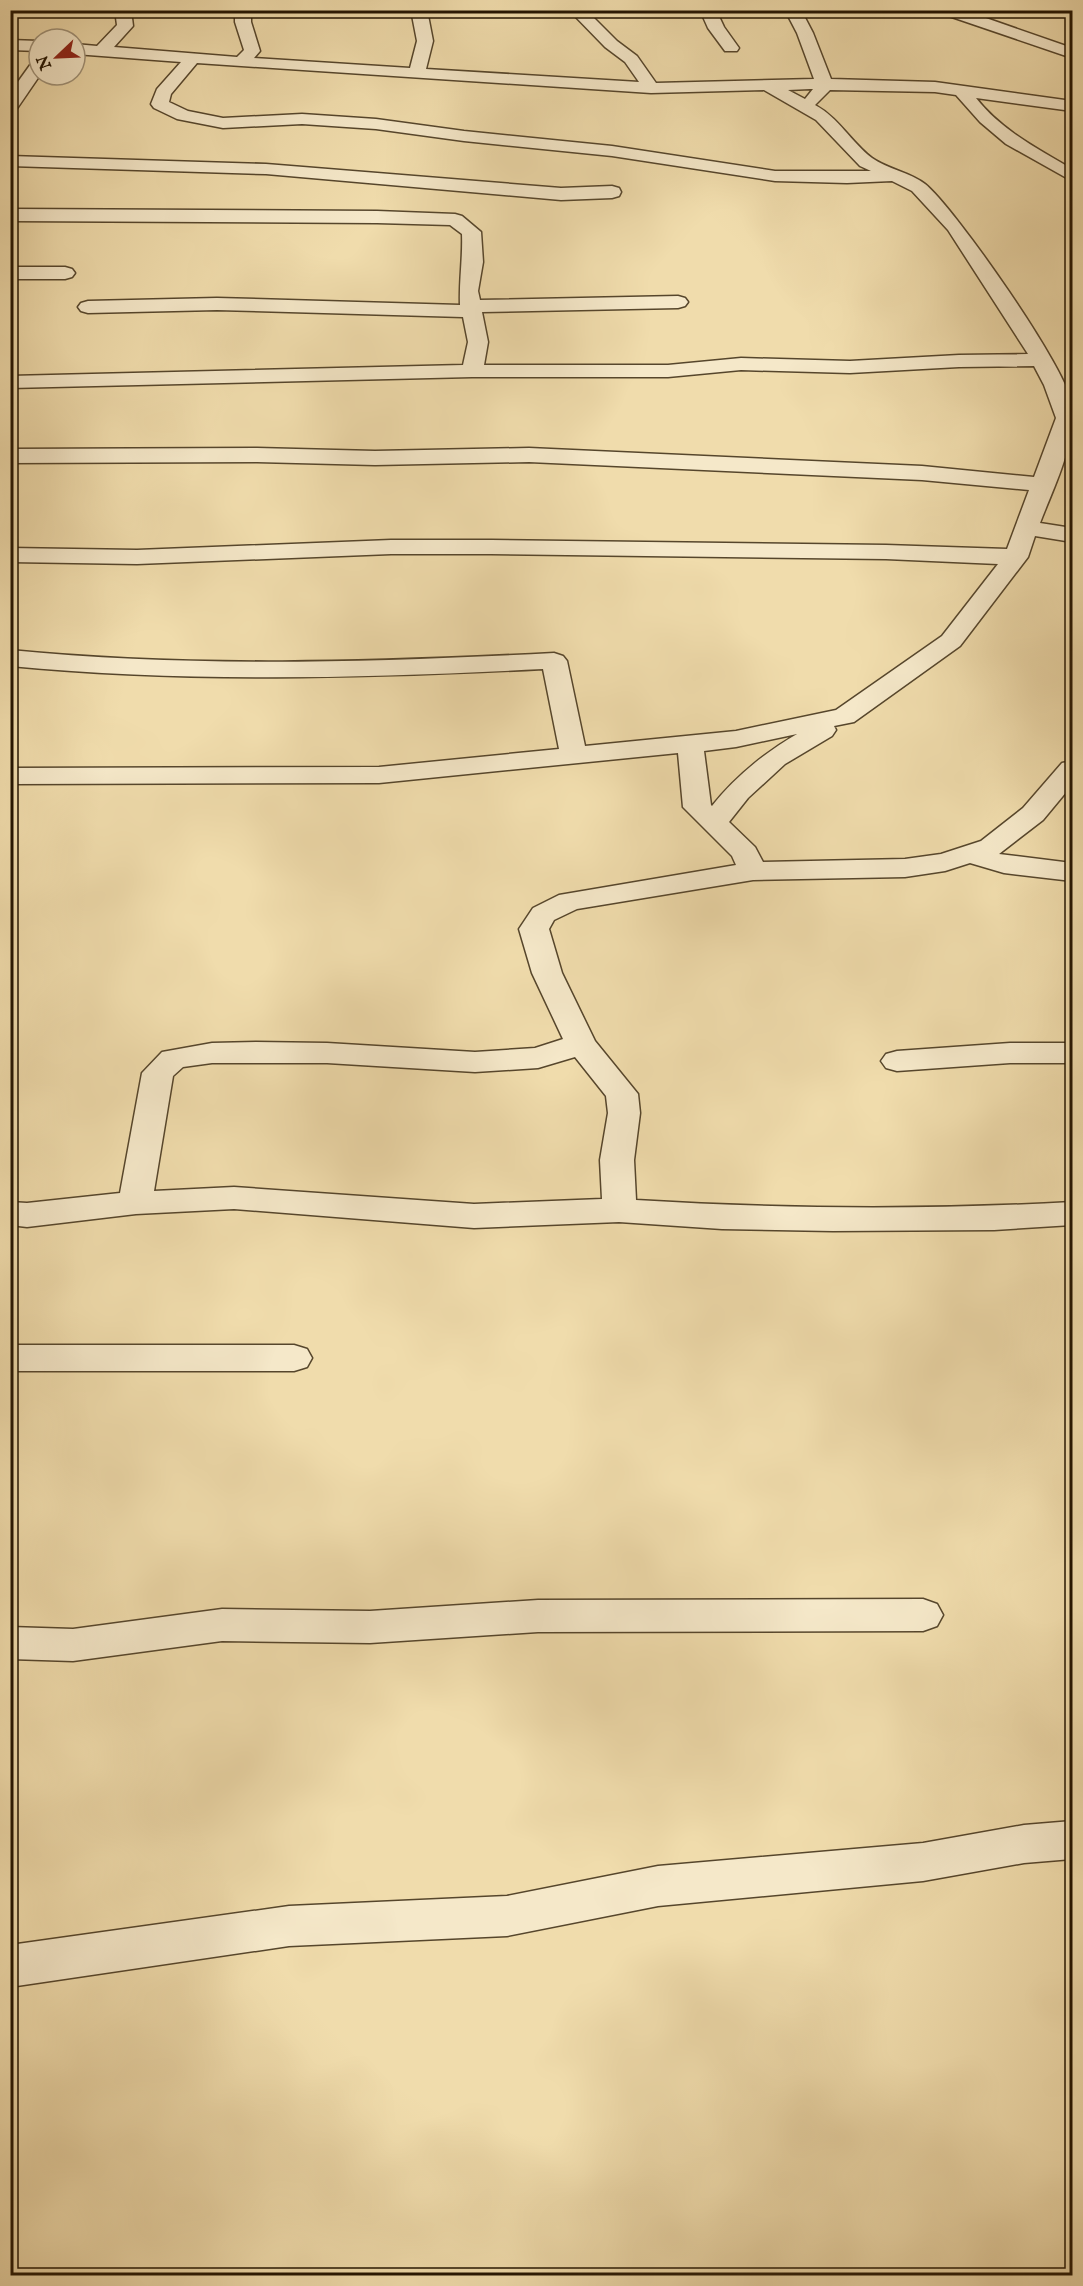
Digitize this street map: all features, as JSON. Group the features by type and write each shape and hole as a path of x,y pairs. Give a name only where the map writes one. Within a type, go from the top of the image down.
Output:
{"street":[{"path":"102,50 125,26 123,10"},
{"path":"242,61 252,51 252,41 241,21 243,10"},
{"path":"417,72 424,41 419,10"},
{"path":"576,10 611,44 632,58 651,88"},
{"path":"708,10 716,28 730,48"},
{"path":"793,10 805,33 825,85"},
{"path":"946,10 1072,53"},
{"path":"10,45 27,46"},
{"path":"87,49 192,59 651,88 902,86 962,90 1072,106"},
{"path":"192,59 163,93 160,104 183,115 203,120 223,123 302,119 376,124 464,136 612,151 775,176 837,178 894,176"},
{"path":"10,106 27,81"},
{"path":"809,108 825,85"},
{"path":"714,823 738,792 775,758 845,717 951,641 1016,557 1067,418 1055,385 1042,360 955,227 918,188 866,162 822,116 769,86"},
{"path":"962,90 988,123 1013,143 1072,176"},
{"path":"10,161 266,169 561,194 612,192"},
{"path":"10,215 455,220 471,232 473,262 468,291 478,342 472,371"},
{"path":"10,273 65,273"},
{"path":"88,307 217,304 470,308 678,302"},
{"path":"10,382 472,371 668,371 741,364 850,367 959,361 1042,360"},
{"path":"10,456 257,455 375,458 529,455 922,473 1044,485"},
{"path":"1027,528 1072,535"},
{"path":"10,555 137,557 391,547 503,547 897,552 1016,557"},
{"path":"10,658 58,663 207,668 449,666 554,661 574,757"},
{"path":"10,776 379,775 736,739 845,717"},
{"path":"736,739 775,758"},
{"path":"690,744 697,807 745,853 753,871"},
{"path":"619,1210 617,1160 624,1113 622,1094 581,1044 547,973 534,929 543,914 569,901 753,871 905,868 945,862 991,847 1032,814 1072,769"},
{"path":"968,854 1005,864 1072,872"},
{"path":"136,1203 158,1073 173,1059 212,1053 256,1052 327,1053 476,1062 538,1059 581,1044"},
{"path":"897,1062 1010,1053 1072,1053"},
{"path":"10,1213 27,1215 136,1203 234,1198 474,1216 619,1210 722,1217 833,1219 994,1218 1072,1214"},
{"path":"10,1358 294,1358"},
{"path":"10,1643 73,1645 222,1625 370,1627 538,1616 923,1615"},
{"path":"10,1966 289,1926 507,1916 658,1886 923,1862 1024,1844 1072,1840"}]}
